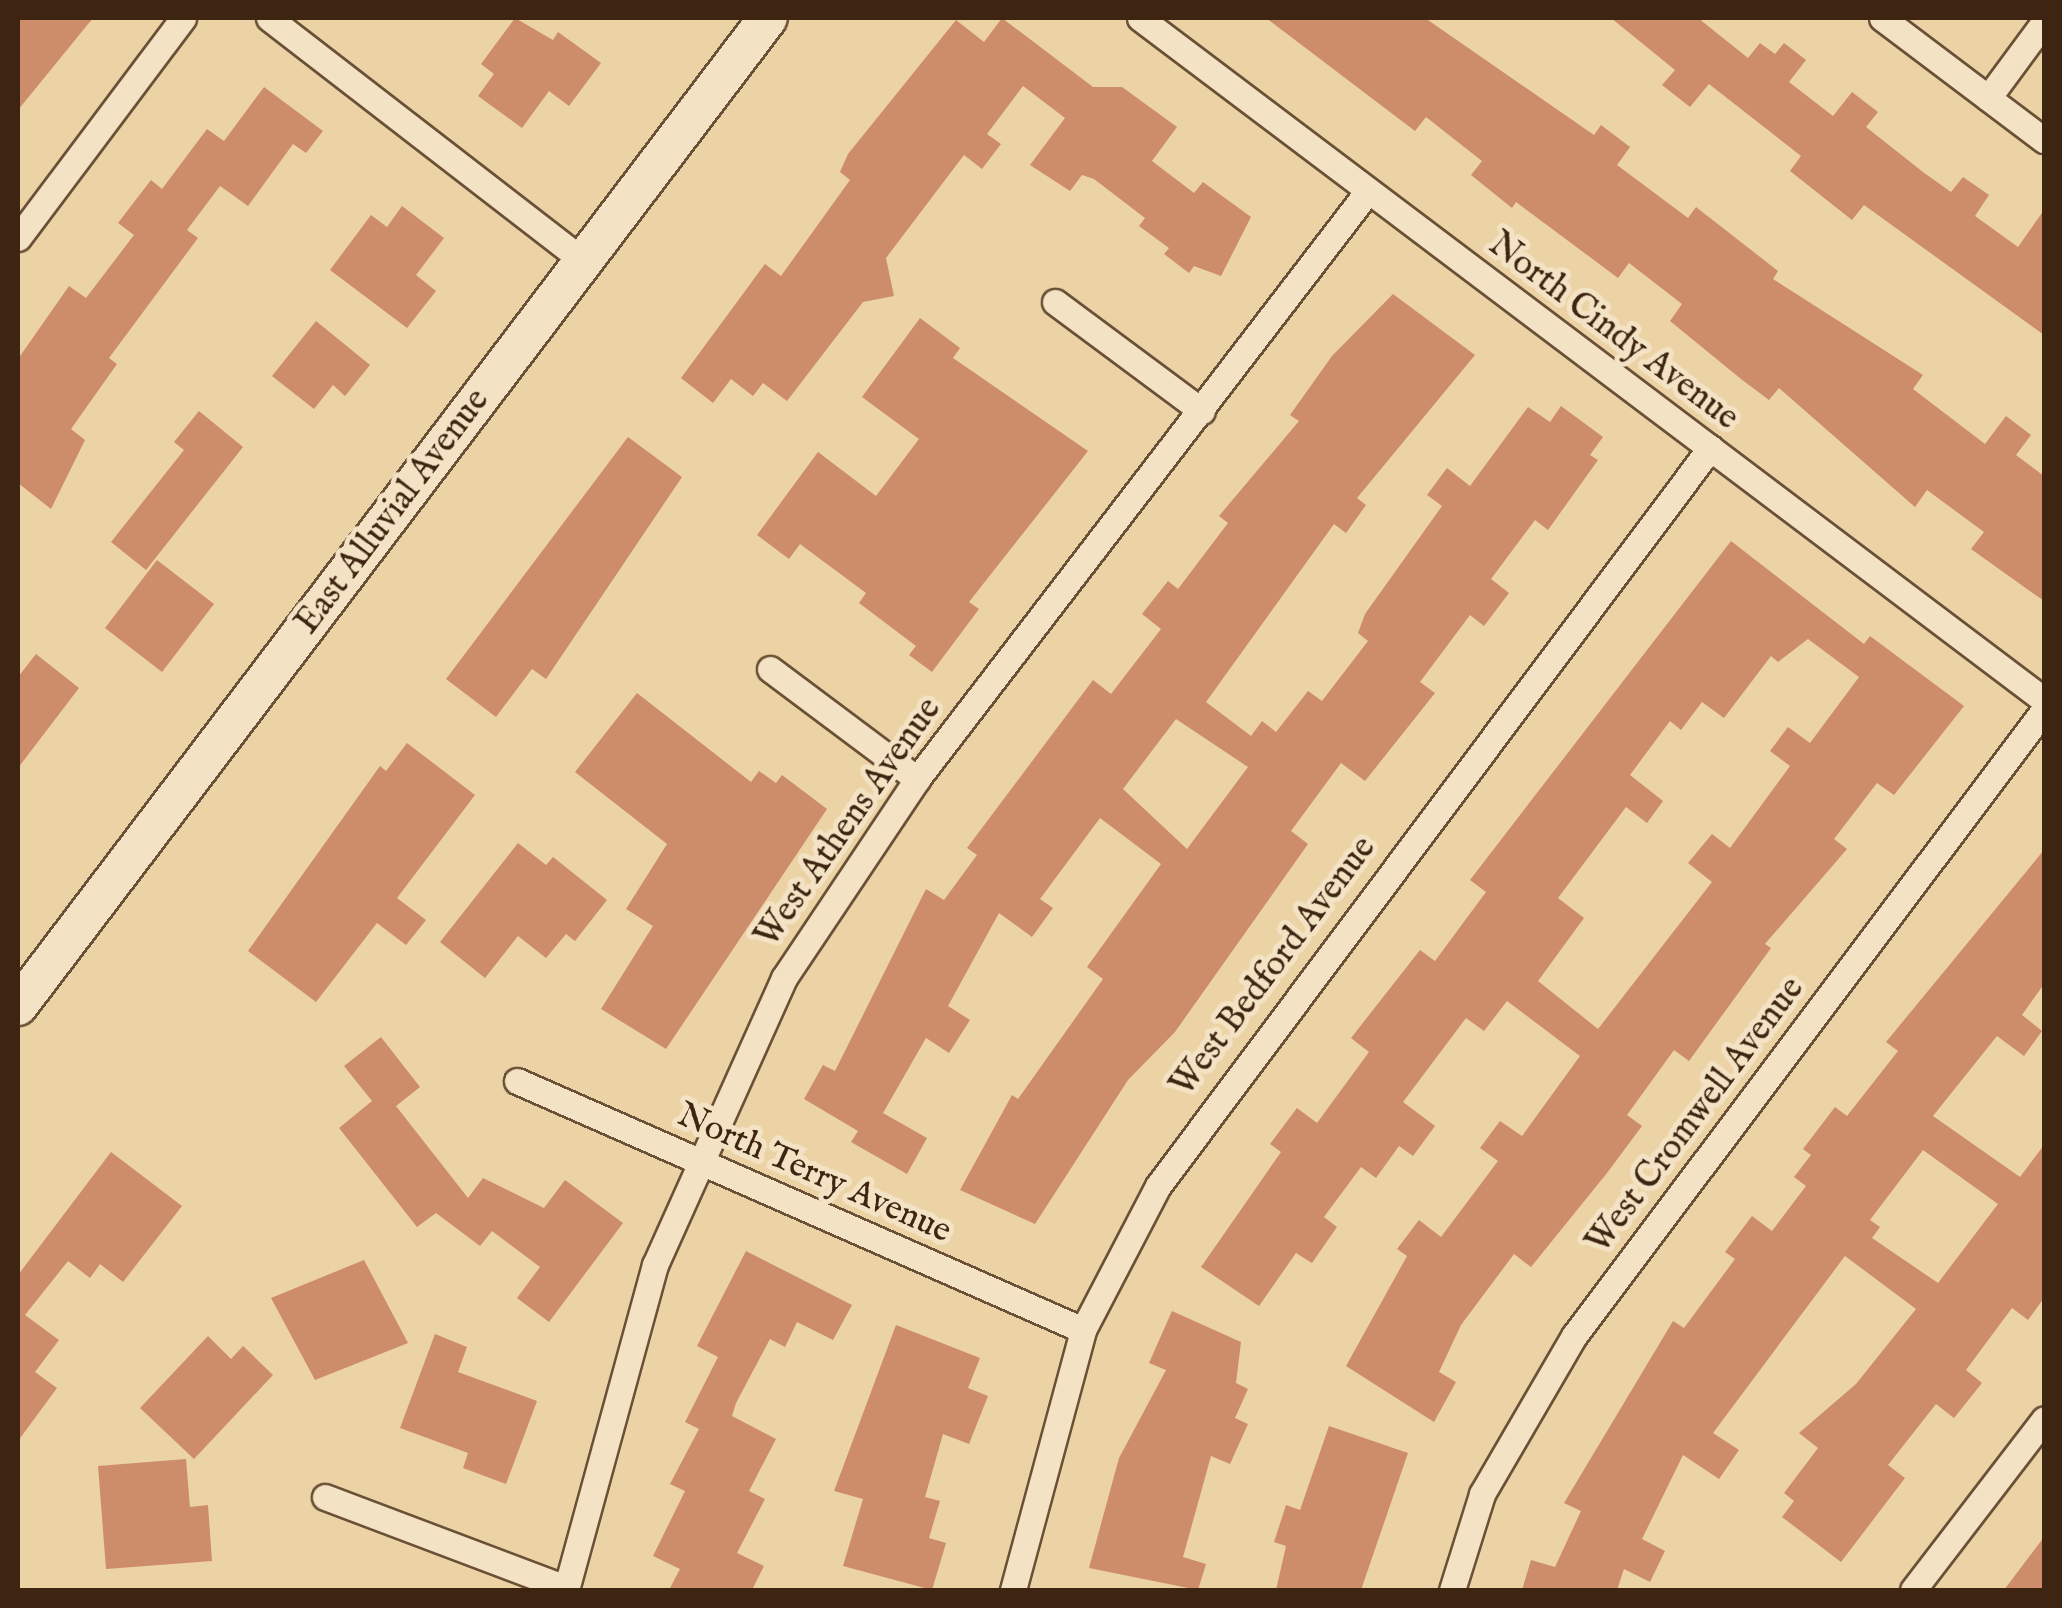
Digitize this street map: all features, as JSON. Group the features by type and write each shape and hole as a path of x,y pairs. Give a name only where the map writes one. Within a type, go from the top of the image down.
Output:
{"street":[{"path":"18,238 183,18"},
{"path":"269,18 583,261"},
{"name":"East Alluvial Avenue","path":"18,1006 768,18"},
{"name":"North Cindy Avenue","path":"1140,18 2044,700"},
{"path":"1882,18 2044,140"},
{"path":"1988,98 2044,22"},
{"name":"West Athens Avenue","path":"565,1590 621,1368 696,1160 784,978 916,779 1368,192"},
{"path":"1055,302 1202,411"},
{"name":"West Bedford Avenue","path":"1012,1590 1083,1330 1198,1126 1710,448"},
{"path":"770,669 916,779"},
{"name":"West Cromwell Avenue","path":"1452,1590 1482,1494 1574,1336 2044,710"},
{"name":"North Terry Avenue","path":"516,1080 1083,1330"},
{"path":"1913,1590 2044,1419"},
{"path":"325,1497 565,1590"}],"building":[{"path":"18,18 93,18 18,110"},
{"path":"515,18 553,40 558,32 601,63 569,106 549,91 522,128 478,96 494,74 481,64"},
{"path":"1002,18 1093,87 1122,87 1177,127 1152,161 1194,193 1203,182 1251,217 1221,276 1194,266 1189,273 1164,254 1169,248 1139,226 1145,218 1094,179 1082,175 1070,191 1030,165 1065,118 1023,86 987,134 1001,144 982,169 964,155 886,258 894,296 863,302 787,401 763,383 753,396 731,379 713,403 681,378 765,264 781,276 850,180 840,172 848,154 956,20 984,42"},
{"path":"1266,18 1425,18 1594,135 1601,125 1630,147 1617,165 1688,218 1696,207 1778,271 1773,279 1923,375 1913,389 1985,444 2006,416 2031,435 2016,455 2044,476 2044,601 1971,549 1984,532 1927,490 1915,507 1779,388 1769,400 1741,379 1670,321 1682,304 1629,263 1618,278 1516,202 1512,208 1471,175 1482,161 1426,117 1415,131"},
{"path":"1611,18 1698,18 1748,58 1760,43 1775,54 1784,43 1806,60 1789,82 1833,116 1852,92 1878,112 1866,127 1923,172 1951,192 1963,177 1989,195 1975,216 2018,247 2044,210 2044,335 1864,205 1852,220 1790,171 1801,156 1709,84 1690,107 1662,85 1675,70"},
{"path":"264,87 323,131 306,153 293,144 248,206 220,186 187,230 198,238 109,358 117,364 71,429 85,440 51,509 18,483 18,359 69,286 86,298 134,235 118,223 151,180 162,189 207,129 224,141"},
{"path":"402,206 444,238 416,275 436,291 407,328 330,270 371,215 387,227"},
{"path":"1393,294 1475,355 1357,498 1366,505 1346,533 1334,524 1206,702 1251,736 1262,721 1276,732 1308,691 1322,701 1368,641 1358,633 1365,614 1442,506 1427,495 1447,468 1470,486 1528,407 1550,422 1561,406 1603,437 1590,455 1598,460 1548,530 1535,520 1491,579 1509,593 1484,626 1470,615 1420,682 1435,693 1365,781 1341,763 1291,831 1308,844 1175,1032 1128,1080 1035,1224 960,1190 1012,1095 1018,1099 1103,979 1087,967 1161,864 1100,818 1040,899 1053,908 1032,937 999,913 948,1006 970,1020 949,1053 926,1038 883,1113 927,1138 907,1174 851,1142 858,1131 804,1099 823,1065 835,1071 926,889 944,900 977,855 967,848 1093,680 1111,694 1161,629 1142,614 1168,581 1178,589 1228,523 1219,516 1299,421 1290,415 1332,356","holes":["1176,719 1248,767 1187,849 1123,789"]},
{"path":"920,318 960,348 953,358 1088,451 969,602 979,609 932,672 909,655 916,646 859,603 866,593 800,544 789,559 757,535 818,452 876,496 919,439 862,397"},
{"path":"316,321 370,365 345,396 333,385 314,409 272,376"},
{"path":"199,411 243,447 146,570 111,542 184,450 174,442"},
{"path":"628,437 682,477 546,679 532,669 496,717 446,679"},
{"path":"1731,541 1864,644 1870,636 1964,706 1894,795 1877,783 1834,839 1847,849 1765,944 1771,948 1689,1061 1674,1050 1627,1115 1642,1126 1607,1173 1531,1267 1514,1254 1461,1325 1439,1372 1456,1382 1434,1422 1346,1366 1407,1256 1397,1249 1419,1220 1441,1237 1498,1161 1480,1148 1500,1121 1522,1136 1580,1056 1507,1001 1484,1031 1466,1018 1403,1102 1435,1126 1413,1156 1399,1146 1376,1178 1361,1167 1324,1217 1337,1227 1312,1263 1296,1253 1259,1306 1201,1267 1281,1152 1270,1144 1297,1108 1317,1123 1369,1052 1351,1038 1420,950 1435,961 1486,892 1470,880","holes":["1808,639 1859,677 1810,743 1788,727 1770,751 1790,766 1730,848 1712,834 1688,863 1712,882 1598,1029 1538,981 1584,918 1558,898 1626,807 1647,823 1663,801 1630,775 1670,721 1681,730 1702,702 1724,718 1771,656 1778,662"]},
{"path":"157,560 214,604 162,672 105,628"},
{"path":"36,654 79,688 18,768 18,677"},
{"path":"637,693 751,782 759,771 776,783 782,775 827,809 666,1049 601,1009 653,926 626,909 667,844 575,772"},
{"path":"407,743 475,795 397,898 426,920 406,945 377,923 316,1002 248,951 380,766 386,771"},
{"path":"518,843 546,865 553,857 607,900 575,941 566,934 546,958 518,936 485,978 440,942"},
{"path":"2044,850 2044,984 2022,1015 2042,1031 2024,1056 1997,1036 1933,1116 2020,1177 2044,1145 2044,1298 2028,1320 2012,1308 1966,1370 1982,1383 1954,1418 1936,1404 1888,1465 1905,1478 1841,1562 1782,1517 1794,1501 1784,1493 1818,1448 1799,1433 1856,1384 1916,1309 1845,1256 1713,1433 1739,1450 1719,1479 1683,1455 1642,1539 1665,1551 1650,1582 1624,1569 1617,1590 1522,1590 1531,1560 1555,1567 1581,1511 1564,1503 1673,1321 1684,1328 1735,1259 1725,1252 1752,1216 1772,1231 1806,1186 1794,1177 1811,1155 1803,1149 1835,1107 1847,1116 1898,1051 1886,1042","holes":["1923,1150 1998,1204 1938,1283 1872,1238 1880,1227 1870,1220"]},
{"path":"381,1037 420,1087 396,1106 468,1198 483,1178 544,1208 565,1180 623,1223 549,1322 517,1298 540,1267 492,1231 480,1246 436,1213 417,1227 339,1128 372,1101 344,1066"},
{"path":"111,1152 182,1206 123,1282 100,1264 90,1278 68,1261 25,1315 59,1340 35,1372 57,1388 18,1441 18,1275"},
{"path":"746,1251 852,1305 833,1340 797,1322 785,1347 770,1339 736,1403 732,1416 776,1439 749,1491 765,1499 737,1553 764,1566 752,1590 669,1590 680,1569 653,1556 685,1491 670,1484 699,1429 685,1422 718,1357 697,1346"},
{"path":"364,1260 408,1343 315,1380 271,1298"},
{"path":"1172,1311 1241,1342 1236,1383 1248,1389 1235,1418 1248,1424 1230,1464 1211,1456 1183,1557 1206,1564 1198,1590 1089,1568 1119,1458 1166,1370 1149,1363"},
{"path":"896,1325 980,1358 968,1388 988,1396 969,1444 943,1434 925,1497 940,1501 929,1538 946,1543 932,1590 843,1566 863,1499 834,1491"},
{"path":"435,1334 467,1347 458,1372 537,1401 506,1484 463,1468 468,1453 400,1428"},
{"path":"208,1336 231,1359 243,1346 273,1375 194,1459 140,1408"},
{"path":"1329,1426 1408,1453 1361,1590 1276,1590 1286,1546 1274,1542 1286,1505 1300,1510"},
{"path":"186,1459 190,1507 208,1505 212,1561 106,1569 98,1466"},
{"path":"2044,1537 2044,1590 2004,1590"}]}
